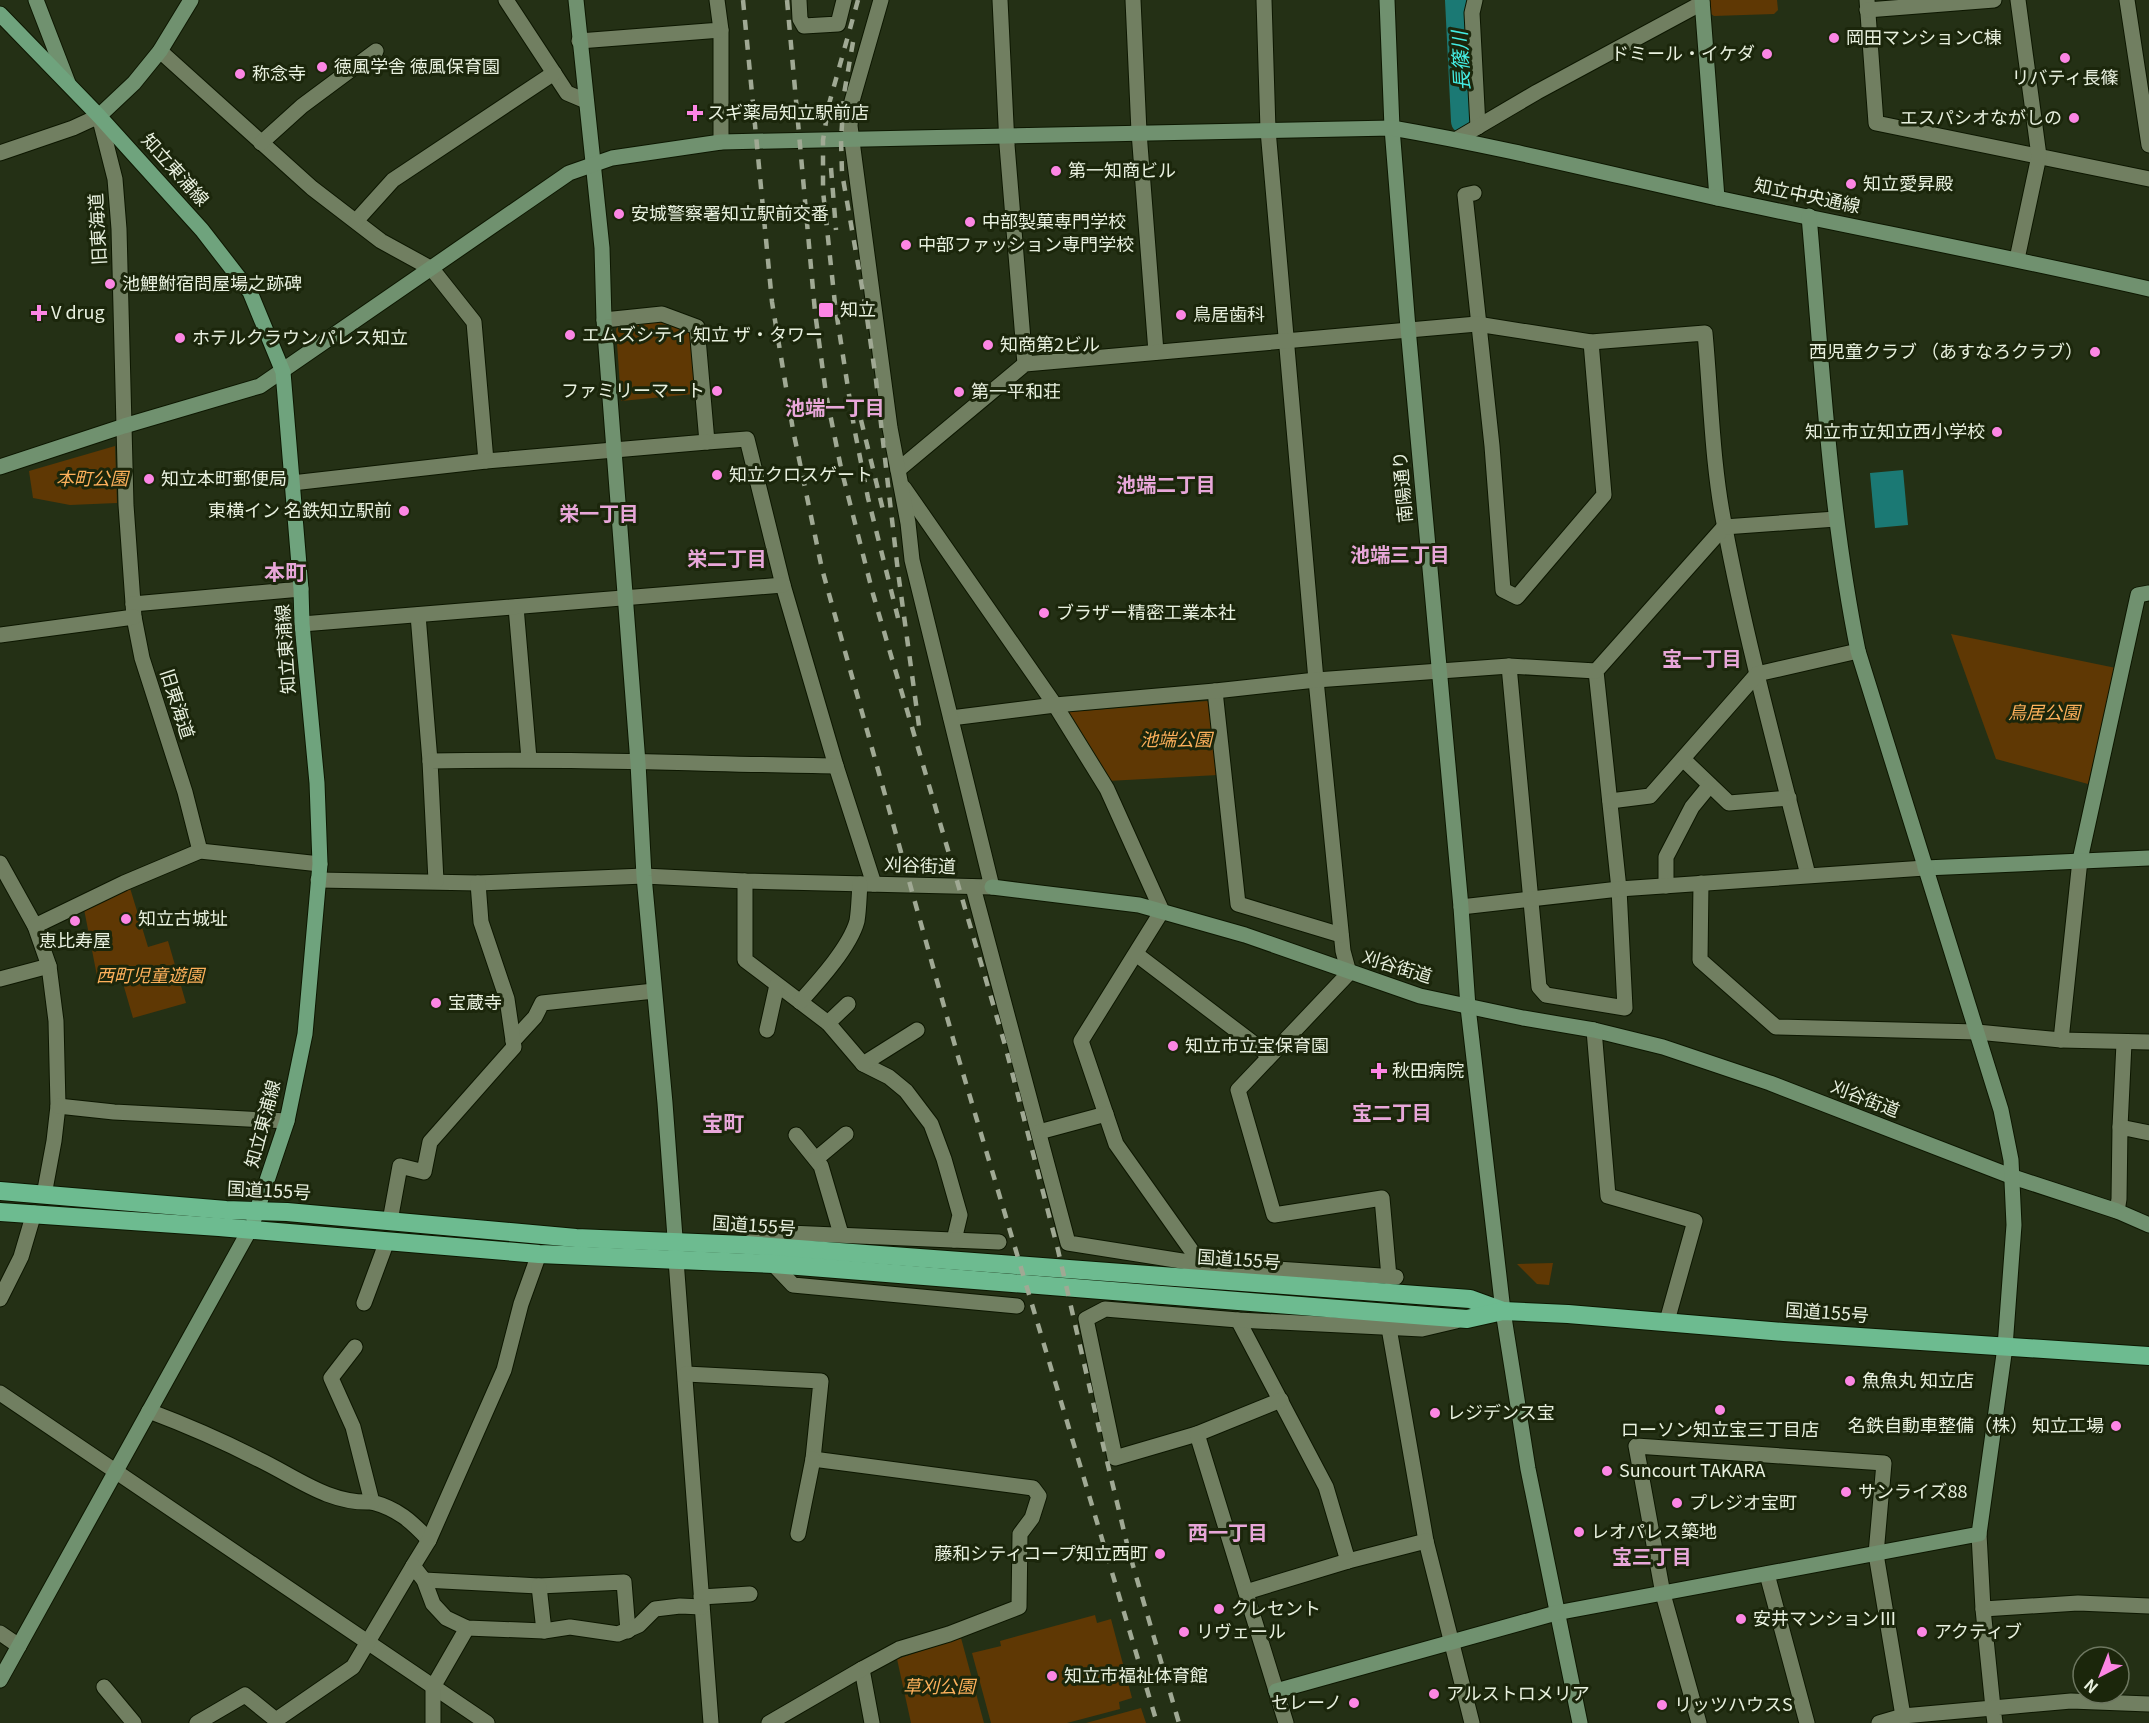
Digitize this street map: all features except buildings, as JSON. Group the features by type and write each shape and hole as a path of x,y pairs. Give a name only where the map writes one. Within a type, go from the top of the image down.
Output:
{"highway":[{"name":"国道155号","path":"0,1191 226,1210 259,1210 576,1238 746,1245 1470,1299 1503,1311"},
{"name":"国道155号","path":"0,1212 539,1254 772,1264 1467,1319 1503,1311 2149,1356"}],"main road":[{"name":"知立東浦線","path":"0,14 99,116 202,230 250,292 283,372 302,624 317,783 319,872 305,1034 287,1121 259,1210 249,1231"}],"street":[{"path":"36,0 68,83"},
{"path":"506,0 567,93 586,101"},
{"path":"576,0 602,248 604,320 639,763 644,876 676,1242 711,1723"},
{"path":"717,0 721,30 721,141"},
{"path":"799,0 804,26 838,24 844,0"},
{"path":"881,0 852,101 849,123 890,428 908,523 912,560 992,887"},
{"path":"999,0 1025,364"},
{"path":"1133,0 1139,132 1156,352"},
{"path":"973,887 1068,1243 1201,1264 1393,1277 1382,1198 1274,1215 1238,1090 1349,973 1341,935 1286,341 1268,130 1264,0"},
{"name":"南陽通り","path":"1387,0 1392,128 1408,328 1461,907 1468,1007 1503,1311 1528,1469 1580,1723"},
{"path":"1476,0 1472,13 1478,127"},
{"path":"1994,0 1867,5 1876,123 2149,179"},
{"path":"2017,259 2039,156 2018,0"},
{"path":"2127,0 2149,145"},
{"path":"0,153 73,128 99,116 135,83 160,51 186,2"},
{"path":"1457,140 1537,92 1702,2 1718,198"},
{"path":"579,41 721,30"},
{"path":"160,51 312,188 381,241 432,268 474,322 486,461"},
{"path":"261,142 302,106 376,51"},
{"path":"356,221 393,180 554,73"},
{"name":"旧東海道","path":"99,116 115,179 119,229 124,426 134,611 142,658 186,792 200,851"},
{"name":"知立中央通線","path":"0,467 124,426 260,386 569,173 612,158 721,141 1392,128 2017,259 2149,289"},
{"path":"1474,193 1465,195 1477,324 1492,446 1503,590 1517,597 1604,495 1591,342"},
{"path":"1809,216 1836,519 1846,591 1858,651 2001,1110 2013,1177 2014,1225 2005,1347 1979,1533 1983,1609 1994,1715"},
{"path":"604,320 662,314 697,327 707,442"},
{"path":"899,477 1025,364 1408,328 1477,324 1591,342 1705,333 1714,446 1724,527 1757,674 1808,875"},
{"path":"292,483 486,461 747,439 783,585 836,766 867,884 852,936 820,980 800,1002"},
{"path":"899,477 1055,705 1107,789 1162,911 1081,1041 1116,1144 1201,1264"},
{"path":"1509,666 1539,987 1546,995 1625,1008 1619,889 1596,671 1724,527 1836,519"},
{"path":"302,624 783,585"},
{"path":"0,635 134,611 301,589"},
{"path":"2061,1040 2080,860 2138,595 2149,593"},
{"path":"516,607 529,759"},
{"path":"418,615 430,761 436,881"},
{"path":"1610,801 1650,796 1757,674 1858,651"},
{"path":"951,718 1055,705 1316,680 1509,666 1596,671"},
{"path":"1215,691 1238,904 1341,935"},
{"path":"430,761 529,759 836,766"},
{"path":"1683,759 1729,803 1789,798"},
{"path":"1666,886 1666,857 1692,807 1710,785"},
{"path":"35,926 124,883 200,851"},
{"name":"刈谷街道","path":"200,851 319,872 436,881 478,883 644,876 745,881 992,887 1139,905 1245,935 1419,996 1594,1030 1663,1047 1761,1080 2013,1177 2117,1211 2149,1225"},
{"path":"1461,907 1619,889 1808,875 2149,858"},
{"path":"0,863 35,926 49,966 56,1022 58,1106 44,1195"},
{"path":"745,881 745,960 828,1023 863,1064 890,1077 906,1090 931,1124 960,1215 954,1240"},
{"path":"390,1221 400,1166 424,1172 430,1142 514,1047 507,999 481,921 478,883"},
{"path":"1701,883 1700,960 1776,1027 1977,1032 2061,1040 2149,1042"},
{"path":"1136,954 1270,1056"},
{"path":"0,979 49,966"},
{"path":"767,1030 777,985"},
{"path":"513,1041 535,1017 542,1003 654,991"},
{"path":"828,1023 848,1004"},
{"path":"863,1064 917,1030"},
{"path":"1594,1030 1608,1196 1695,1221 1667,1321"},
{"path":"2117,1211 2124,1043"},
{"path":"58,1106 114,1112 287,1121"},
{"path":"1039,1132 1106,1113"},
{"path":"2121,1126 2149,1133"},
{"path":"816,1159 846,1134"},
{"path":"796,1135 821,1166 841,1234"},
{"path":"0,1299 21,1257 34,1213"},
{"path":"0,1680 249,1231"},
{"path":"746,1245 765,1232 999,1242"},
{"path":"364,1303 387,1241"},
{"path":"197,1723 245,1695 276,1720 353,1667 429,1540 504,1370 520,1304 539,1254"},
{"path":"772,1264 793,1285 1017,1306"},
{"path":"1281,1400 1197,1434 1115,1458 1086,1319 1105,1309 1238,1320 1422,1329 1467,1319"},
{"path":"1238,1320 1326,1487 1348,1561"},
{"path":"1389,1328 1426,1540 1472,1723"},
{"path":"355,1347 331,1378 353,1427 372,1502"},
{"path":"686,1374 822,1381 813,1459 798,1534"},
{"path":"0,1393 487,1723"},
{"path":"149,1411 191,1427 260,1459 316,1491 354,1503 372,1502 390,1507 412,1522 429,1540"},
{"path":"1197,1434 1286,1723"},
{"path":"1699,1723 1663,1594 1636,1446 1884,1463 1876,1554 1903,1716"},
{"path":"770,1723 899,1648 949,1634 1019,1607 1020,1534 1032,1518 1039,1496 1033,1488 813,1459"},
{"path":"1276,1691 1556,1613 1979,1533"},
{"path":"1246,1592 1426,1540"},
{"path":"413,1566 423,1580 433,1605 446,1618 466,1628 544,1631 570,1627 618,1634 639,1624 655,1609 750,1594"},
{"path":"1767,1574 1807,1723"},
{"path":"423,1580 539,1586 624,1582 628,1631"},
{"path":"539,1586 544,1631"},
{"path":"1983,1609 2078,1603 2149,1606"},
{"path":"433,1723 433,1687 466,1628"},
{"path":"0,1633 20,1646"},
{"path":"862,1669 872,1723"},
{"path":"104,1688 134,1723"},
{"path":"1879,1723 1903,1716 1994,1715 2071,1701 2149,1704"}],"green space":[{"path":"1709,0 1777,0 1778,10 1774,14 1714,16 1711,14"},
{"path":"661,322 690,331 695,394 621,401 616,329 621,323"},
{"name":"本町公園","path":"115,446 117,503 70,505 33,498 29,471"},
{"name":"鳥居公園","path":"1951,634 2116,668 2088,784 1996,759"},
{"name":"池端公園","path":"1207,701 1212,704 1218,775 1108,781 1067,712"},
{"name":"西町児童遊園","path":"130,888 148,947 168,941 186,1003 133,1018 120,973 97,976 84,909"},
{"path":"1553,1263 1549,1285 1537,1284 1517,1264"},
{"name":"知立市福祉体育館","path":"1095,1615 1097,1623 1111,1619 1132,1698 1119,1702 1120,1709 1067,1723 991,1723 972,1653 1001,1646 1000,1641"},
{"name":"草刈公園","path":"961,1638 984,1723 911,1723 897,1659"},
{"path":"1141,1708 1146,1723 1086,1723"}],"water":[{"path":"1903,470 1908,525 1875,528 1870,473"}],"waterway":[{"name":"長篠川","path":"1458,0 1464,121"}],"railway":[{"path":"743,0 772,302 793,430 822,569 959,1060 1157,1723"},
{"path":"787,0 815,312 826,394 841,468 873,594 1005,1045 1058,1250 1129,1552 1179,1723"},
{"path":"858,0 829,104 823,140 823,191 835,304 854,427 868,498 898,618"},
{"path":"853,42 844,94 841,140 842,173 876,380 898,572 919,726"},
{"path":"831,168 836,230"},
{"path":"861,420 884,514"}],"place":[{"name":"岡田マンションC棟","path":"1834,38"},
{"name":"ドミール・イケダ","path":"1767,54"},
{"name":"リバティ長篠","path":"2065,58"},
{"name":"徳風学舎 徳風保育園","path":"322,67"},
{"name":"称念寺","path":"240,74"},
{"name":"スギ薬局知立駅前店","path":"695,113"},
{"name":"エスパシオながしの","path":"2074,118"},
{"name":"第一知商ビル","path":"1056,171"},
{"name":"知立愛昇殿","path":"1851,184"},
{"name":"安城警察署知立駅前交番","path":"619,214"},
{"name":"中部製菓専門学校","path":"970,222"},
{"name":"中部ファッション専門学校","path":"906,245"},
{"name":"池鯉鮒宿問屋場之跡碑","path":"110,284"},
{"name":"知立","path":"826,310"},
{"name":"V drug","path":"39,313"},
{"name":"鳥居歯科","path":"1181,315"},
{"name":"エムズシティ 知立 ザ・タワー","path":"570,335"},
{"name":"ホテルクラウンパレス知立","path":"180,338"},
{"name":"知商第2ビル","path":"988,345"},
{"name":"西児童クラブ （あすなろクラブ）","path":"2095,352"},
{"name":"ファミリーマート","path":"717,391"},
{"name":"第一平和荘","path":"959,392"},
{"name":"知立市立知立西小学校","path":"1997,432"},
{"name":"知立クロスゲート","path":"717,475"},
{"name":"知立本町郵便局","path":"149,479"},
{"name":"東横イン 名鉄知立駅前","path":"404,511"},
{"name":"ブラザー精密工業本社","path":"1044,613"},
{"name":"知立古城址","path":"126,919"},
{"name":"恵比寿屋","path":"75,921"},
{"name":"宝蔵寺","path":"436,1003"},
{"name":"知立市立宝保育園","path":"1173,1046"},
{"name":"秋田病院","path":"1379,1071"},
{"name":"魚魚丸 知立店","path":"1850,1381"},
{"name":"ローソン知立宝三丁目店","path":"1720,1410"},
{"name":"レジデンス宝","path":"1435,1413"},
{"name":"名鉄自動車整備（株） 知立工場","path":"2116,1426"},
{"name":"Suncourt TAKARA","path":"1607,1471"},
{"name":"サンライズ88","path":"1846,1492"},
{"name":"プレジオ宝町","path":"1677,1503"},
{"name":"レオパレス築地","path":"1579,1532"},
{"name":"藤和シティコープ知立西町","path":"1160,1554"},
{"name":"クレセント","path":"1219,1609"},
{"name":"安井マンションⅢ","path":"1741,1619"},
{"name":"リヴェール","path":"1184,1632"},
{"name":"アクティブ","path":"1922,1632"},
{"name":"知立市福祉体育館","path":"1052,1676"},
{"name":"アルストロメリア","path":"1434,1694"},
{"name":"セレーノ","path":"1354,1703"},
{"name":"リッツハウスS","path":"1662,1705"}],"district":[{"name":"池端一丁目","path":"835,408"},
{"name":"池端二丁目","path":"1166,485"},
{"name":"栄一丁目","path":"599,514"},
{"name":"池端三丁目","path":"1400,555"},
{"name":"栄二丁目","path":"727,559"},
{"name":"本町","path":"285,573"},
{"name":"宝一丁目","path":"1702,659"},
{"name":"宝二丁目","path":"1392,1113"},
{"name":"宝町","path":"723,1124"},
{"name":"西一丁目","path":"1228,1533"},
{"name":"宝三丁目","path":"1652,1557"}]}
